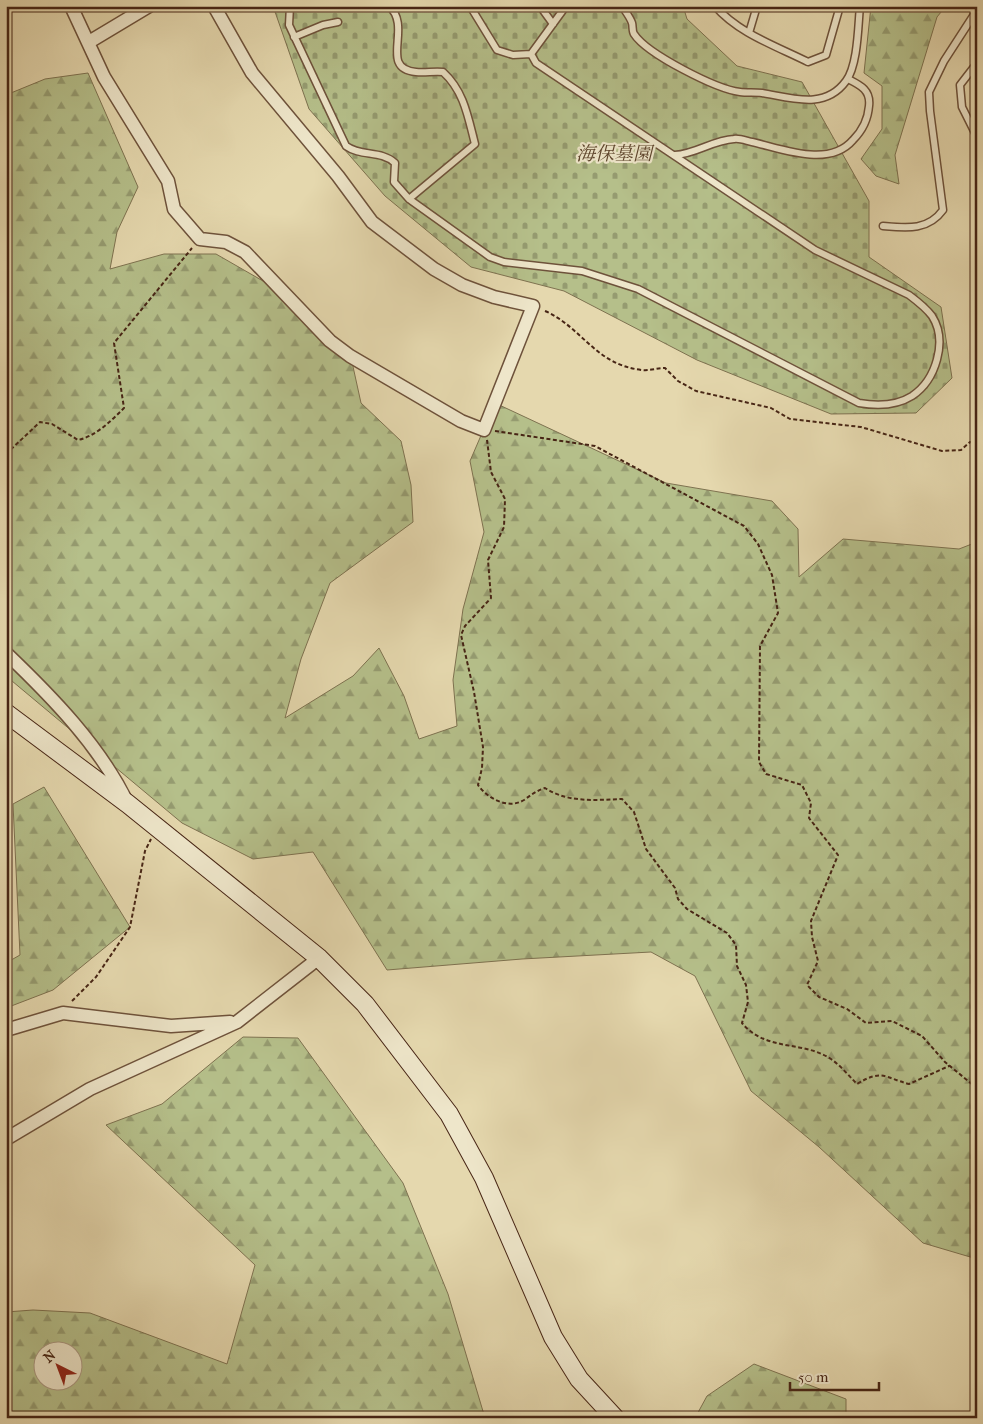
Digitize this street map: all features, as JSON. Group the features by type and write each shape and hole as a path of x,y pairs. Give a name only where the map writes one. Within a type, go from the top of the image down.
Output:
{"street":[{"path":"72,6 104,77 168,181 174,210 200,239 226,242 245,252 330,341 350,356 461,421 484,430 533,306 494,297 462,285 434,269 372,222 338,176 252,73 214,6"},
{"path":"89,42 149,6"},
{"path":"6,653 41,686 89,742 113,774 128,804"},
{"path":"6,713 128,804 319,958 365,1004 449,1114 484,1178 553,1337 579,1379 615,1418"},
{"path":"6,1139 90,1089 237,1022 319,958"},
{"path":"6,1030 63,1012 171,1026 237,1022"}],"lane":[{"path":"290,6 288,25 346,146 353,151 387,156 395,163 394,182 408,199 490,257 504,262 582,271 638,289 859,403 876,406 912,396 926,380 938,359 940,345 933,317 923,306 909,295 815,250 536,63 531,54"},
{"path":"389,6 397,13 399,22 395,58 398,64 415,72 443,72 453,81 462,94 475,144 408,199"},
{"path":"470,6 497,50 513,55 531,54"},
{"path":"540,6 553,24"},
{"path":"531,54 566,6"},
{"path":"622,6 631,21 634,33 658,54 702,81 739,92 762,93 781,98 806,101 821,99 837,92 848,79 852,68 860,6"},
{"path":"715,6 726,19 749,33 808,62 826,55 840,6"},
{"path":"749,33 758,6"},
{"path":"883,226 915,228 938,218 943,210 929,92 944,61 977,10"},
{"path":"294,37 323,25 338,22"},
{"path":"977,63 960,84 962,106 970,127 977,137"},
{"path":"675,155 695,152 734,138 816,155 841,152 859,134 866,120 869,105 868,94 862,86 848,79"}],"path":[{"path":"6,454 40,422 52,424 78,440 87,438 108,423 124,408 114,343 200,239"},
{"path":"533,306 562,320 580,338 607,359 626,367 644,371 664,368 678,381 696,390 771,408 790,419 861,427 942,451 961,450 970,442 977,443"},
{"path":"949,1066 909,1084 881,1074 872,1075 857,1084 827,1057 769,1042 751,1034 742,1023 748,1002 746,985 737,966 736,945 728,933 687,909 678,899 675,888 646,849 634,812 622,800 588,801 556,795 545,788 532,793 522,801 505,804 485,795 478,785 482,768 482,747 474,692 461,635 464,626 491,598 488,560 504,527 505,499 491,472 484,430 530,434 595,446 744,526 758,544 772,575 778,612 760,646 759,762 766,774 802,786 811,802 809,818 838,855 811,921 812,937 818,961 807,985 820,997 847,1009 866,1023 892,1021 922,1036 949,1066 973,1085 977,1085"},
{"path":"63,1012 77,994 96,976 130,927 145,851 156,828"}],"green space":[{"name":"海保墓園","path":"273,6 683,6 687,19 737,66 802,82 869,201 869,257 941,307 952,378 916,413 831,414 697,360 564,291 471,267 385,196 309,109"},
{"path":"871,6 946,6 937,17 895,155 899,184 876,176 861,159 882,129 882,86 864,73"},
{"path":"88,73 138,187 117,232 110,269 164,254 216,254 263,281 352,362 361,403 401,441 411,485 413,522 330,583 301,659 285,718 353,676 379,648 404,696 419,739 457,726 453,680 463,609 484,532 470,461 495,403 666,483 772,501 798,529 799,577 843,539 959,549 977,542 977,1259 923,1243 819,1147 751,1091 695,976 651,952 522,959 387,970 313,852 253,859 182,823 6,676 6,95 45,79"},
{"path":"44,787 130,927 53,990 6,1008 6,963 20,955 13,804"},
{"path":"243,1037 298,1038 403,1183 448,1294 485,1418 6,1418 6,1312 33,1310 90,1313 227,1364 255,1265 106,1125 162,1104"},
{"path":"754,1364 846,1399 846,1418 695,1418 707,1396"}]}
